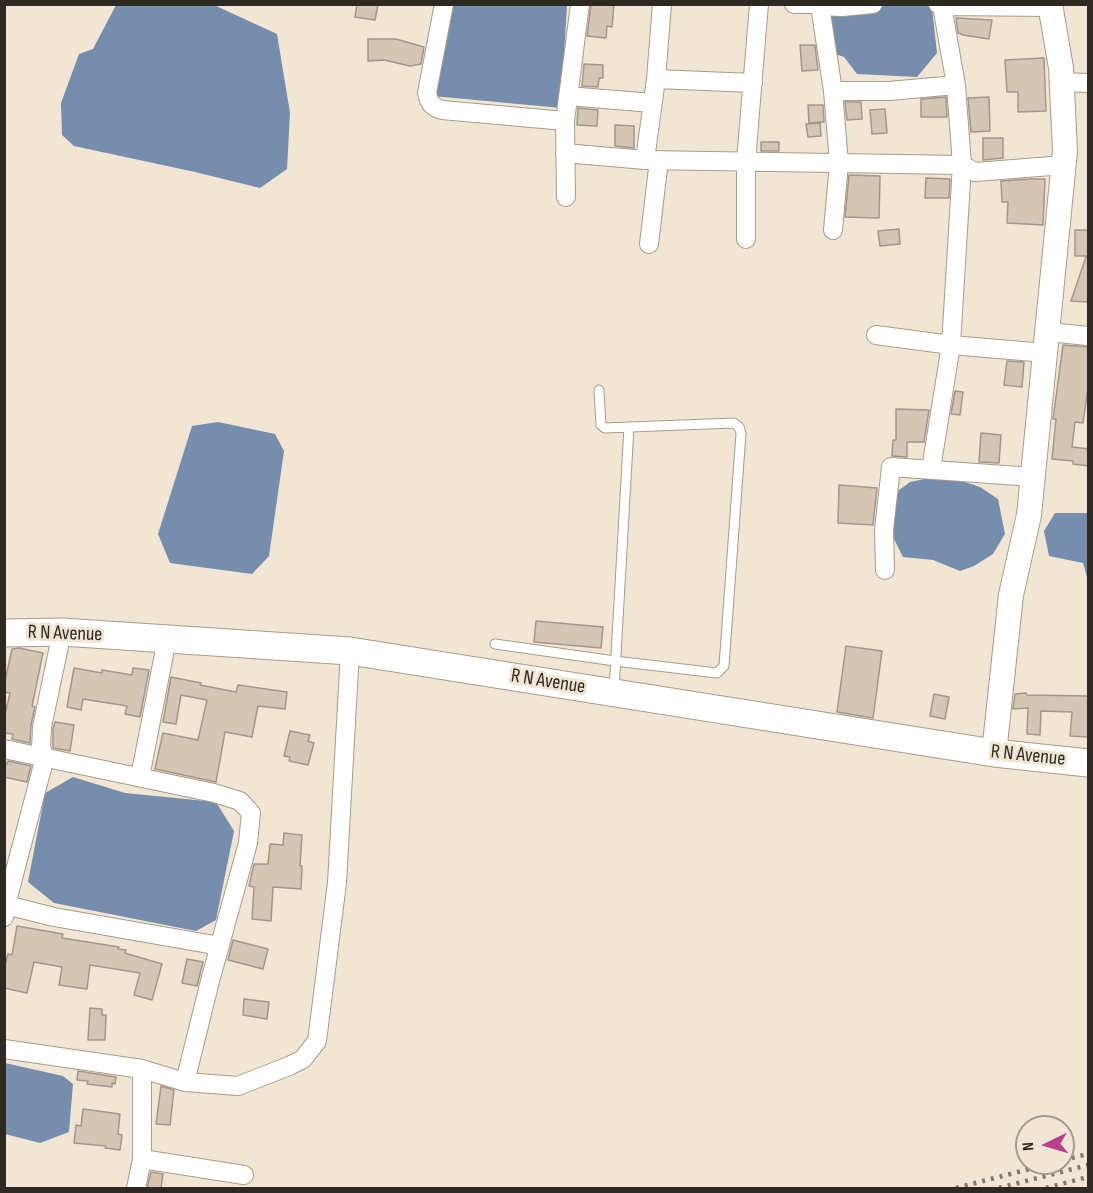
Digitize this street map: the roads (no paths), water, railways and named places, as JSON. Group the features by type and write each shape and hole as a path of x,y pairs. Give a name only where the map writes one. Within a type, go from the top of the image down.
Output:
{"main road":[{"name":"R N Avenue","path":"4,633 62,632 350,651 994,753 1089,763"}],"street":[{"path":"444,4 429,80 429,102 433,107 442,110 565,121"},
{"path":"566,197 565,121 580,4"},
{"path":"649,244 652,103 662,4"},
{"path":"746,239 746,161 759,4"},
{"path":"794,4 842,7 873,4"},
{"path":"820,5 833,91 839,163 833,230"},
{"path":"931,469 951,345 962,165 956,86 940,5 1051,6 1061,68 1064,165 1029,515 1011,595 994,753"},
{"path":"656,79 753,83"},
{"path":"1062,82 1089,83"},
{"path":"833,91 889,91 956,86"},
{"path":"568,96 652,103"},
{"path":"565,153 652,160 962,165 975,172 1064,165"},
{"path":"876,335 951,345 1047,343 1089,336"},
{"path":"885,570 884,530 891,466 1033,477"},
{"path":"62,632 42,727 41,748 45,757 5,911 54,917 220,946"},
{"path":"140,777 167,639"},
{"path":"4,1049 142,1069 185,1082 238,1086 303,1059 316,1041 337,883 350,651"},
{"path":"4,749 214,793 240,801 251,813 248,843 185,1082"},
{"path":"136,1188 142,1159 142,1069"},
{"path":"142,1159 244,1175"}],"lane":[{"path":"495,644 615,661 717,672 724,666 741,433 739,427 734,423 605,429 601,425 599,390"},
{"path":"613,693 629,428"}],"water":[{"path":"854,4 926,5 932,8 937,53 917,77 857,74 844,57 827,51 823,9"},
{"path":"116,5 214,5 277,34 290,113 287,169 260,188 74,146 62,135 61,103 79,54 93,49"},
{"path":"451,5 567,5 561,108 433,96"},
{"path":"218,422 275,434 284,451 269,556 252,574 170,563 158,534 192,426"},
{"path":"944,475 980,487 998,499 1005,534 993,554 974,566 960,571 933,560 903,557 890,531 891,496 910,482"},
{"path":"1055,513 1088,513 1088,581 1083,563 1049,556 1044,531"},
{"path":"73,777 125,793 216,802 234,831 216,920 196,931 54,903 28,882 45,793"},
{"path":"5,1063 63,1076 73,1084 69,1132 40,1143 5,1134"}],"railway":[{"path":"1075,1157 1088,1154"},
{"path":"999,1188 1088,1165"},
{"path":"956,1188 1015,1173"},
{"path":"1046,1188 1088,1177"}]}
